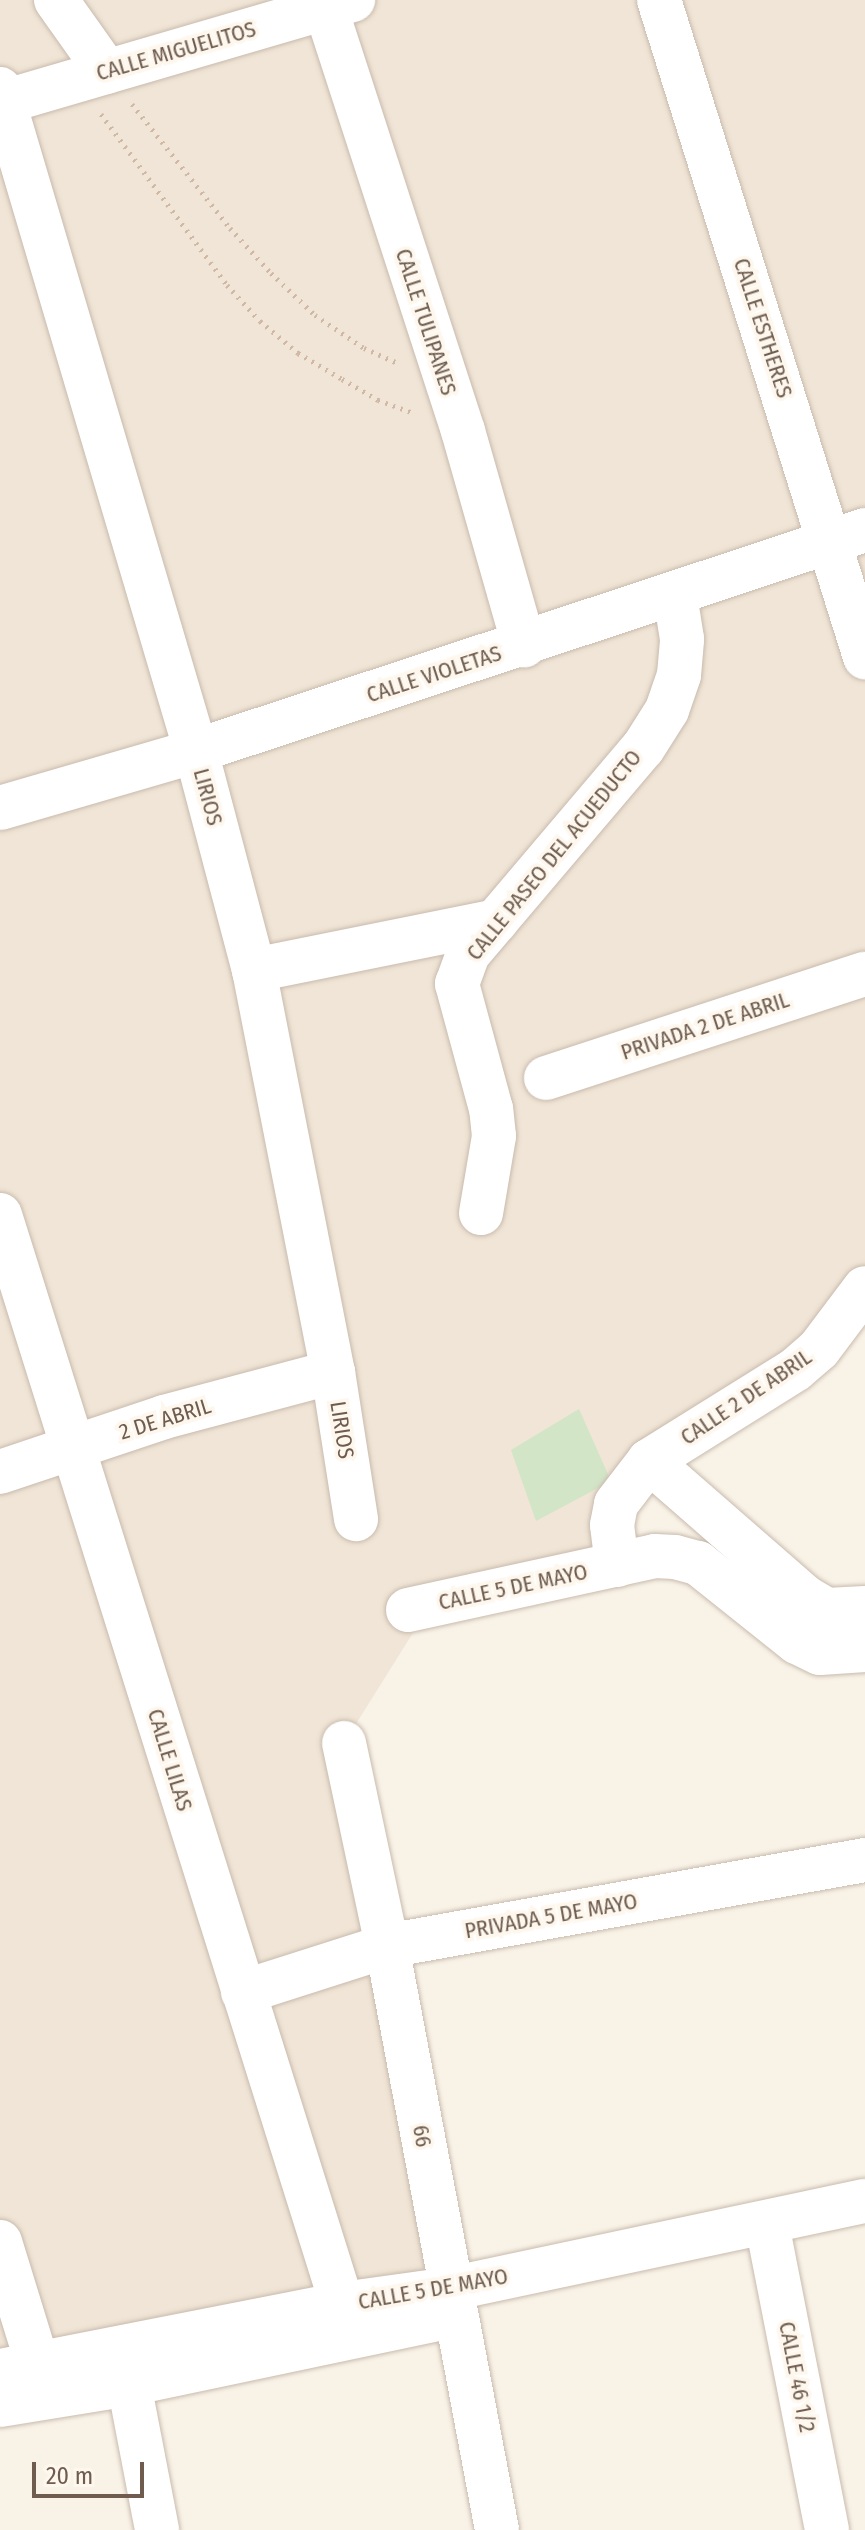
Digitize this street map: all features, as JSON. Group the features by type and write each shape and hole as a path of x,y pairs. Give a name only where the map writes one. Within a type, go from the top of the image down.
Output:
{"street":[{"path":"56,0 92,76"},
{"name":"CALLE ESTHERES","path":"659,0 848,536 865,657"},
{"name":"CALLE MIGUELITOS","path":"1,98 92,76 334,3"},
{"name":"CALLE TULIPANES","path":"334,3 524,645"},
{"name":"LIRIOS","path":"1,98 196,751 254,970 333,1372 356,1519"},
{"name":"CALLE VIOLETAS","path":"0,808 196,751 848,536"},
{"name":"CALLE PASEO DEL ACUEDUCTO","path":"481,1213 494,1136 491,1109 457,984 468,954 643,748 667,710 679,675 682,639 675,595"},
{"path":"254,970 496,921"},
{"name":"PRIVADA 2 DE ABRIL","path":"546,1078 865,974"},
{"name":"CALLE LILAS","path":"0,1215 342,2304"},
{"name":"CALLE 2 DE ABRIL","path":"649,1461 796,1369 819,1349 865,1288"},
{"name":"2 DE ABRIL","path":"0,1472 164,1417 333,1372"},
{"path":"865,1608 827,1610 805,1597 649,1461 616,1504 612,1525 617,1565 655,1556 698,1563 797,1642 820,1653 865,1650"},
{"name":"CALLE 5 DE MAYO","path":"408,1610 617,1565"},
{"name":"66","path":"344,1743 387,1946 497,2530"},
{"name":"PRIVADA 5 DE MAYO","path":"243,1992 387,1946 865,1860"},
{"name":"CALLE 5 DE MAYO","path":"18,2366 342,2304 452,2302 865,2201"},
{"name":"CALLE 46 1/2","path":"767,2224 827,2530"},
{"path":"0,2242 18,2366"},
{"path":"0,2405 129,2384 452,2302"},
{"path":"129,2384 157,2530"}],"path":[{"path":"92,76 230,228 315,315 364,348 443,378"},
{"path":"92,76 227,285 260,321 298,353 378,400 463,431"}],"shaded area":[{"path":"0,0 865,0 865,1306 642,1484 629,1531 416,1628 344,1743 450,2289 0,2371"}],"green space":[{"path":"579,1409 611,1481 536,1521 511,1450"}]}
